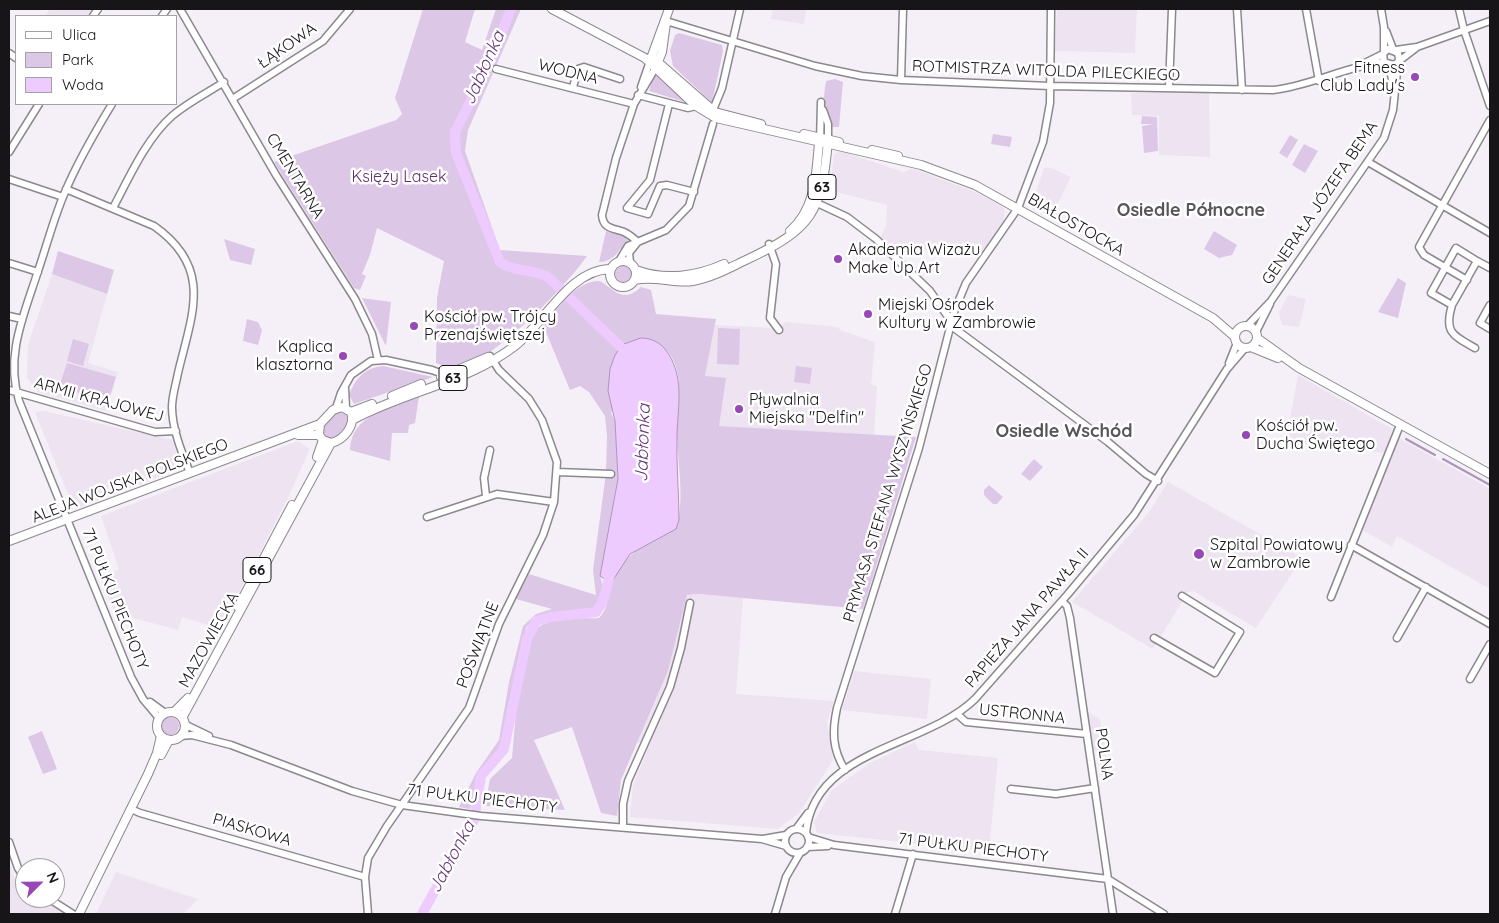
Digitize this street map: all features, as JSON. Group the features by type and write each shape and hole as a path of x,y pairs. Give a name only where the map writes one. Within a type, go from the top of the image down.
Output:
{"main road":[{"path":"552,9 654,62"},
{"path":"654,62 666,34 669,22 668,9"},
{"path":"654,62 669,22"},
{"name":"BIAŁOSTOCKA","path":"654,62 696,106 709,114 727,122 824,141"},
{"name":"BIAŁOSTOCKA","path":"654,62 713,110 728,116 921,165 975,185 1213,318 1244,327 1256,335"},
{"name":"63","path":"336,408 350,413 444,379 491,358 518,343 573,285 586,274 611,273 614,283 624,287 631,285 635,280 680,282 701,280 798,231 816,203 822,182 824,141"},
{"name":"63","path":"636,270 678,276 700,274 770,246 795,227 807,209 816,181 824,141"},
{"path":"611,273 619,261 630,262 636,270 635,280"},
{"name":"BIAŁOSTOCKA","path":"1213,318 1236,340 1248,348"},
{"path":"1236,340 1244,327"},
{"path":"1289,362 1248,348 1256,335 1289,362 1490,474"},
{"path":"336,408 320,424 321,437 331,443 339,440 351,427 350,413"},
{"name":"ALEJA WOJSKA POLSKIEGO","path":"9,541 320,424"},
{"name":"ALEJA WOJSKA POLSKIEGO","path":"260,447 298,435 321,437"},
{"name":"MAZOWIECKA","path":"174,712 182,706 194,689 218,645 317,457 321,437"},
{"name":"MAZOWIECKA","path":"183,721 331,443"},
{"path":"79,914 133,810 169,740 180,736 183,721 174,712 162,716 157,726 161,736 157,753 133,810 84,914"},
{"path":"161,736 169,740"}],"street":[{"name":"CMENTARNA","path":"180,9 234,98 276,174 355,299 372,334 378,360"},
{"name":"ŁĄKOWA","path":"234,98 323,41 350,9"},
{"path":"713,110 722,88 740,9"},
{"path":"901,80 903,9"},
{"name":"PRYMASA STEFANA WYSZYŃSKIEGO","path":"845,770 834,744 833,728 837,708 924,433 951,321 966,283 1018,208 1043,142 1050,86 1051,9"},
{"path":"1169,88 1172,9"},
{"path":"1237,9 1242,90"},
{"path":"1306,9 1319,81"},
{"path":"1381,9 1384,27 1384,53 1395,91"},
{"path":"1459,9 1464,30 1490,106"},
{"path":"1394,50 1417,47 1490,21"},
{"name":"ROTMISTRZA WITOLDA PILECKIEGO","path":"669,22 841,72 901,80 1050,86 1242,90 1296,87 1360,66 1384,53 1394,50"},
{"path":"1384,27 1398,61 1417,47"},
{"name":"ROTMISTRZA WITOLDA PILECKIEGO","path":"1360,66 1398,61"},
{"name":"GENERAŁA JÓZEFA BEMA","path":"1256,335 1271,301 1384,138 1390,124 1398,80 1398,61"},
{"path":"638,242 627,233 605,225 602,215 634,104 654,62"},
{"path":"572,87 578,69 584,67 620,79"},
{"name":"WODNA","path":"496,69 634,104"},
{"path":"113,208 142,157 165,122 179,110 224,82"},
{"path":"638,95 688,108 696,106"},
{"path":"670,104 650,180 627,208 648,214 660,186 667,185 694,192"},
{"path":"9,152 38,105"},
{"name":"71 PUŁKU PIECHOTY","path":"111,105 66,189 22,319 13,357 16,393 137,688 162,716"},
{"path":"1467,280 1424,255 1419,246 1490,120"},
{"path":"619,261 628,246 658,235 673,225 689,206 703,165 713,124"},
{"path":"1368,162 1490,233"},
{"path":"9,179 63,197"},
{"path":"66,189 144,220 166,235 184,256 192,275 195,295 194,309 172,399 176,431 190,473"},
{"path":"816,203 847,217 883,245 930,291 951,321 1108,442 1146,474 1158,481"},
{"path":"630,262 630,254 638,242"},
{"path":"770,246 776,264 770,318 779,330"},
{"path":"1452,305 1431,293 1456,248 1490,268"},
{"path":"1475,348 1456,338 1450,331 1448,318 1452,305 1477,260"},
{"path":"9,263 38,272"},
{"name":"GENERAŁA JÓZEFA BEMA","path":"1244,327 1271,301"},
{"path":"1490,305 1480,323 1490,329"},
{"path":"9,316 22,319"},
{"name":"PAPIEŻA JANA PAWŁA II","path":"1227,369 1236,340"},
{"name":"PAPIEŻA JANA PAWŁA II","path":"807,835 810,810 822,791 845,770 866,757 957,714 975,699 1134,516 1158,481 1227,369 1248,348"},
{"name":"POŚWIĄTNE","path":"368,914 365,877 368,858 469,708 498,624 543,535 554,502 557,472 555,453 542,420 528,399 499,370 491,358"},
{"path":"336,408 352,375 357,369 378,360 432,370 444,379"},
{"path":"345,388 350,413"},
{"name":"ARMII KRAJOWEJ","path":"9,390 154,432 176,431"},
{"path":"1331,597 1400,424"},
{"path":"486,496 484,484 490,450"},
{"path":"557,472 611,474"},
{"path":"427,517 486,496 506,494 554,502"},
{"path":"1352,545 1490,624"},
{"path":"1397,638 1426,587"},
{"path":"1154,638 1215,673 1240,632 1182,596"},
{"name":"POLNA","path":"1062,601 1069,611 1113,914"},
{"path":"624,827 624,804 628,781 670,687 682,648 690,603"},
{"path":"1470,679 1490,644"},
{"name":"USTRONNA","path":"957,714 966,722 1087,734"},
{"path":"183,721 231,745"},
{"name":"71 PUŁKU PIECHOTY","path":"180,736 192,735 231,745 352,791 402,805 481,816 762,839 786,836"},
{"path":"1011,789 1056,794 1095,788"},
{"name":"PIASKOWA","path":"133,810 365,877"},
{"path":"786,877 788,848 786,836 796,829 810,810"},
{"path":"774,914 786,877 800,853 807,847 807,835 796,829"},
{"name":"71 PUŁKU PIECHOTY","path":"807,835 834,845"},
{"name":"71 PUŁKU PIECHOTY","path":"762,839 788,848"},
{"path":"9,842 15,859"},
{"name":"71 PUŁKU PIECHOTY","path":"807,847 834,845 1108,879"},
{"path":"788,848 800,853"},
{"path":"894,914 913,854"},
{"path":"1108,879 1164,914"}],"shaded area":[{"path":"50,9 91,9 94,11 92,15 46,15"},
{"path":"773,9 806,9 804,24 771,19"},
{"path":"1057,9 1137,9 1135,53 1055,51"},
{"path":"1209,92 1210,157 1159,155 1159,116 1132,115 1131,93"},
{"path":"840,151 904,172 911,169 919,171 973,191 1004,208 1004,220 981,254 892,247 880,238 886,226 887,205 829,190 834,155"},
{"path":"1044,168 1051,168 1071,177 1056,207 1041,199 1034,211 1028,202 1029,198 1034,198"},
{"path":"52,274 107,294 88,363 118,372 106,411 38,392 27,378 28,345"},
{"path":"1288,295 1306,299 1299,327 1282,325 1279,313"},
{"path":"787,322 838,327 840,330 875,342 871,385 877,386 874,435 719,426 705,376 715,325 772,328"},
{"path":"1298,375 1392,429 1386,453 1283,441 1287,435"},
{"path":"44,411 172,440 182,468 80,507 72,504 35,412"},
{"path":"1399,438 1490,489 1490,589 1397,536 1392,547 1363,530"},
{"path":"298,441 310,449 287,500 220,629 182,617 178,630 115,613 100,577 119,569 101,516"},
{"path":"1168,482 1302,558 1256,628 1193,591 1188,592 1153,649 1072,602 1149,512"},
{"path":"699,594 743,598 736,694 834,701 827,722 833,760 799,813 778,829 630,817 633,785 651,742 637,743 668,671 687,595"},
{"path":"854,671 931,679 927,719 842,710"},
{"path":"1088,712 1100,719 1106,757 1093,750"},
{"path":"915,742 919,750 998,758 989,851 817,833 814,822 832,790 870,763"},
{"path":"9,863 15,880 15,908 56,908 66,914 9,914"},
{"path":"116,872 198,899 183,914 96,914"}],"green space":[{"name":"Księży Lasek","path":"423,9 475,9 465,42 482,50 496,9 521,9 468,130 465,151 500,250 587,256 546,303 506,340 469,364 454,368 436,363 437,298 444,261 377,228 370,255 362,274 366,276 360,290 354,288 274,162 396,120 402,114 395,98"},
{"path":"679,33 722,45 723,51 712,103 673,66 670,51 675,35"},
{"path":"654,75 659,76 685,102 649,91"},
{"path":"835,79 843,82 839,127 831,127 823,103 826,81"},
{"path":"1142,116 1157,117 1158,151 1144,153 1142,126 1154,124 1141,124"},
{"path":"993,134 1012,137 1010,147 991,144"},
{"path":"1290,135 1298,140 1287,158 1279,153"},
{"path":"1304,144 1318,151 1305,173 1292,165"},
{"path":"606,231 626,236 628,242 623,249 620,249 611,258 599,262"},
{"path":"1214,231 1237,245 1232,255 1219,258 1204,249"},
{"path":"224,239 255,249 251,265 230,260"},
{"path":"58,251 114,270 107,294 52,274"},
{"path":"624,265 632,270 633,274 628,282 624,283 616,278 615,274 620,266"},
{"path":"1398,278 1406,283 1398,318 1378,312"},
{"path":"600,281 619,294 624,295 635,292 641,287 651,290 656,314 716,319 705,376 726,378 719,426 916,437 863,609 699,594 687,595 668,671 621,780 617,816 601,813 572,727 534,740 565,810 485,806 490,779 512,758 516,711 532,635 544,624 552,621 599,618 605,610 611,582 622,564 647,543 676,529 681,495 677,437 679,380 674,362 666,350 659,344 646,338 611,413 615,421 618,479 600,576 602,593 599,601 595,610 548,614 532,621 526,628 500,747 494,758 481,772 470,809 459,807 476,773 499,740 509,682 523,626 536,614 552,609 516,599 529,574 596,595 593,570 606,473 607,436 605,416 589,392 580,386 570,390 543,325 575,290 591,282"},
{"path":"362,298 391,302 386,346"},
{"path":"247,319 258,322 262,330 258,345 243,341"},
{"path":"718,328 740,329 739,365 717,364"},
{"path":"73,339 89,344 83,366 67,361"},
{"path":"67,363 116,377 108,402 59,387"},
{"path":"383,366 433,377 354,404 349,395 358,378 366,371"},
{"path":"796,366 812,368 810,384 794,382"},
{"path":"419,396 415,423 409,425 408,433 392,433 390,461 350,450 352,438 357,428 365,420 386,408"},
{"path":"337,412 347,414 348,424 335,438 327,438 323,428"},
{"path":"1034,459 1043,467 1030,481 1021,474"},
{"path":"989,485 1003,497 997,504 993,504 984,495 984,490"},
{"path":"166,717 174,717 179,722 177,733 166,735 161,730 161,722"},
{"path":"42,731 57,769 43,774 28,737"}],"water":[{"path":"641,338 654,341 665,349 671,359 678,379 679,520 676,529 630,554 611,583 600,576 618,479 615,421 608,391 610,369 615,355 622,345"}],"waterway":[{"name":"Jabłonka","path":"511,9 491,60 455,132 456,153 500,262 513,268 535,272 548,277 630,356"},
{"path":"1406,439 1435,455"},
{"path":"1443,459 1490,485"},
{"name":"Jabłonka","path":"422,914 474,820 481,776 504,749 527,639 536,621 551,617 596,612 604,597 612,568"}],"place":[{"name":"Fitness Club Lady's","path":"1415,77"},
{"name":"Akademia Wizażu Make Up Art","path":"838,259"},
{"name":"Miejski Ośrodek Kultury w Zambrowie","path":"868,314"},
{"name":"Kościół pw. Trójcy Przenajświętszej","path":"414,326"},
{"name":"Kaplica klasztorna","path":"343,356"},
{"name":"Pływalnia Miejska \"Delfin\"","path":"739,409"},
{"name":"Kościół pw. Ducha Świętego","path":"1246,435"},
{"name":"Szpital Powiatowy w Zambrowie","path":"1199,554"}],"district":[{"name":"Osiedle Północne","path":"1191,211"},
{"name":"Osiedle Wschód","path":"1064,432"}]}
